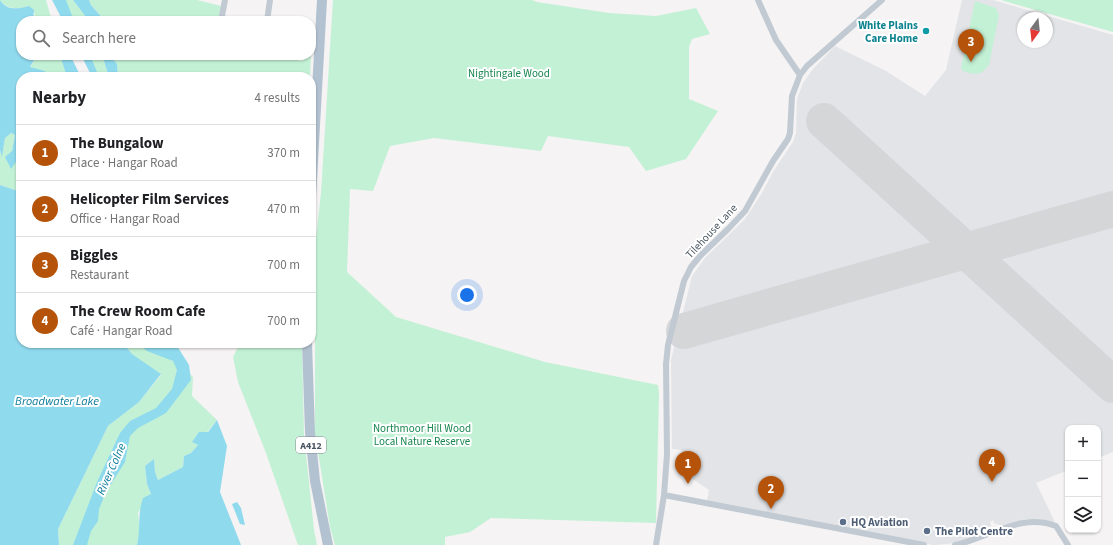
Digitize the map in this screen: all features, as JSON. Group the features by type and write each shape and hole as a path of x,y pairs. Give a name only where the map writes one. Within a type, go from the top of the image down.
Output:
{"main road":[{"path":"316,107 322,0"},
{"name":"A412","path":"307,348 310,432 315,481 328,545"}],"street":[{"path":"222,16 225,0"},
{"path":"268,16 270,0"},
{"path":"758,0 776,40 800,75"},
{"name":"Tilehouse Lane","path":"656,545 664,495 667,454 666,364 668,345 684,281 691,267 700,256 728,230 745,211 773,161 788,140 790,133 792,96 800,75 807,66 882,0"},
{"path":"664,495 924,545"},
{"path":"955,545 1025,522 1045,522 1053,524 1059,529 1068,545"}],"shaded area":[{"path":"962,0 993,0 1034,12 1017,12 1017,48 1053,48 1053,18 1113,35 1113,452 1101,457 1101,425 1065,425 1065,471 1036,483 1055,522 1040,519 1025,519 1002,526 994,523 993,520 990,522 991,525 989,530 960,542 947,544 933,545 707,501 709,490 680,470 682,450 672,449 671,360 692,276 705,258 745,219 762,193 773,172 793,142 796,133 797,99 803,83 813,69 835,46 886,71 925,96 946,70"}],"green space":[{"path":"0,0 73,0 85,16 34,16 35,13 25,7 22,9 12,8 2,3"},
{"path":"89,0 197,0 221,6 220,16 101,16 91,5"},
{"path":"333,0 532,0 609,13 656,16 696,8 710,34 692,39 689,47 689,99 718,111 686,159 646,171 629,147 548,136 541,151 434,138 390,146 373,191 350,189 347,272 396,317 545,362 658,385 656,523 491,518 470,532 445,537 445,545 335,545 330,527 315,433 316,238 321,193"},
{"path":"1001,0 1113,0 1113,32 1053,15 1053,12 1043,12"},
{"path":"975,1 996,8 999,15 989,65 981,73 970,73 961,68"},
{"path":"34,60 104,60 107,72 45,72 30,68"},
{"path":"114,60 311,60 310,72 118,72 117,64"},
{"path":"11,133 15,135 12,151 16,161 16,190 0,185 0,150 2,156 5,138"},
{"path":"127,348 148,348 160,353 176,363 193,377 192,396 217,420 207,432 192,442 198,445 191,453 184,456 183,467 158,480 155,472 154,459 145,466 147,484 151,494 138,513 140,531 137,545 59,545 58,529 108,426 139,402 161,375 132,354"},
{"path":"238,348 302,348 304,435 314,530 317,545 298,545 266,453 238,382 233,357"}],"water":[{"path":"0,0 9,8 29,6 34,10 33,16 16,16 16,60 34,60 30,67 45,72 16,72 16,162 11,169 5,157 12,151 15,135 11,133 5,138 2,157 0,150"},
{"path":"48,0 66,0 72,16 52,16"},
{"path":"73,0 89,0 91,5 101,16 85,16"},
{"path":"62,60 92,60 97,72 65,72"},
{"path":"104,60 114,60 117,64 118,72 107,72"},
{"name":"Broadwater Lake","path":"0,185 16,190 16,348 127,348 132,354 161,374 139,402 108,426 58,529 59,545 0,545"},
{"name":"River Colne","path":"143,348 178,348 189,365 191,380 166,413 138,428 130,436 125,462 106,492 99,509 98,521 91,531 87,545 73,545 97,482 120,433 130,421 156,408 172,389 177,370 173,361 147,351"},
{"path":"217,420 227,446 220,492 241,545 137,545 141,504 143,498 151,494 147,484 145,466 154,459 155,472 158,480 183,467 184,456 191,453 198,445 192,442 199,432 208,432"},
{"path":"237,502 241,508 245,525 240,524 232,504"}],"pier":[{"path":"46,0 52,0 60,16 51,16"},
{"path":"72,60 84,60 90,72 78,72"}],"runway":[{"path":"824,121 1113,385"},
{"path":"684,331 1113,209"}],"place":[{"name":"White Plains Care Home","path":"926,31"},
{"name":"Biggles","path":"971,62"},
{"name":"The Crew Room Cafe","path":"992,482"},
{"name":"The Bungalow","path":"688,484"},
{"name":"Helicopter Film Services","path":"771,509"},
{"name":"HQ Aviation","path":"843,522"},
{"name":"The Pilot Centre","path":"927,531"}],"park label":[{"name":"Nightingale Wood","path":"509,73"},
{"name":"Northmoor Hill Wood Local Nature Reserve","path":"422,434"}]}
